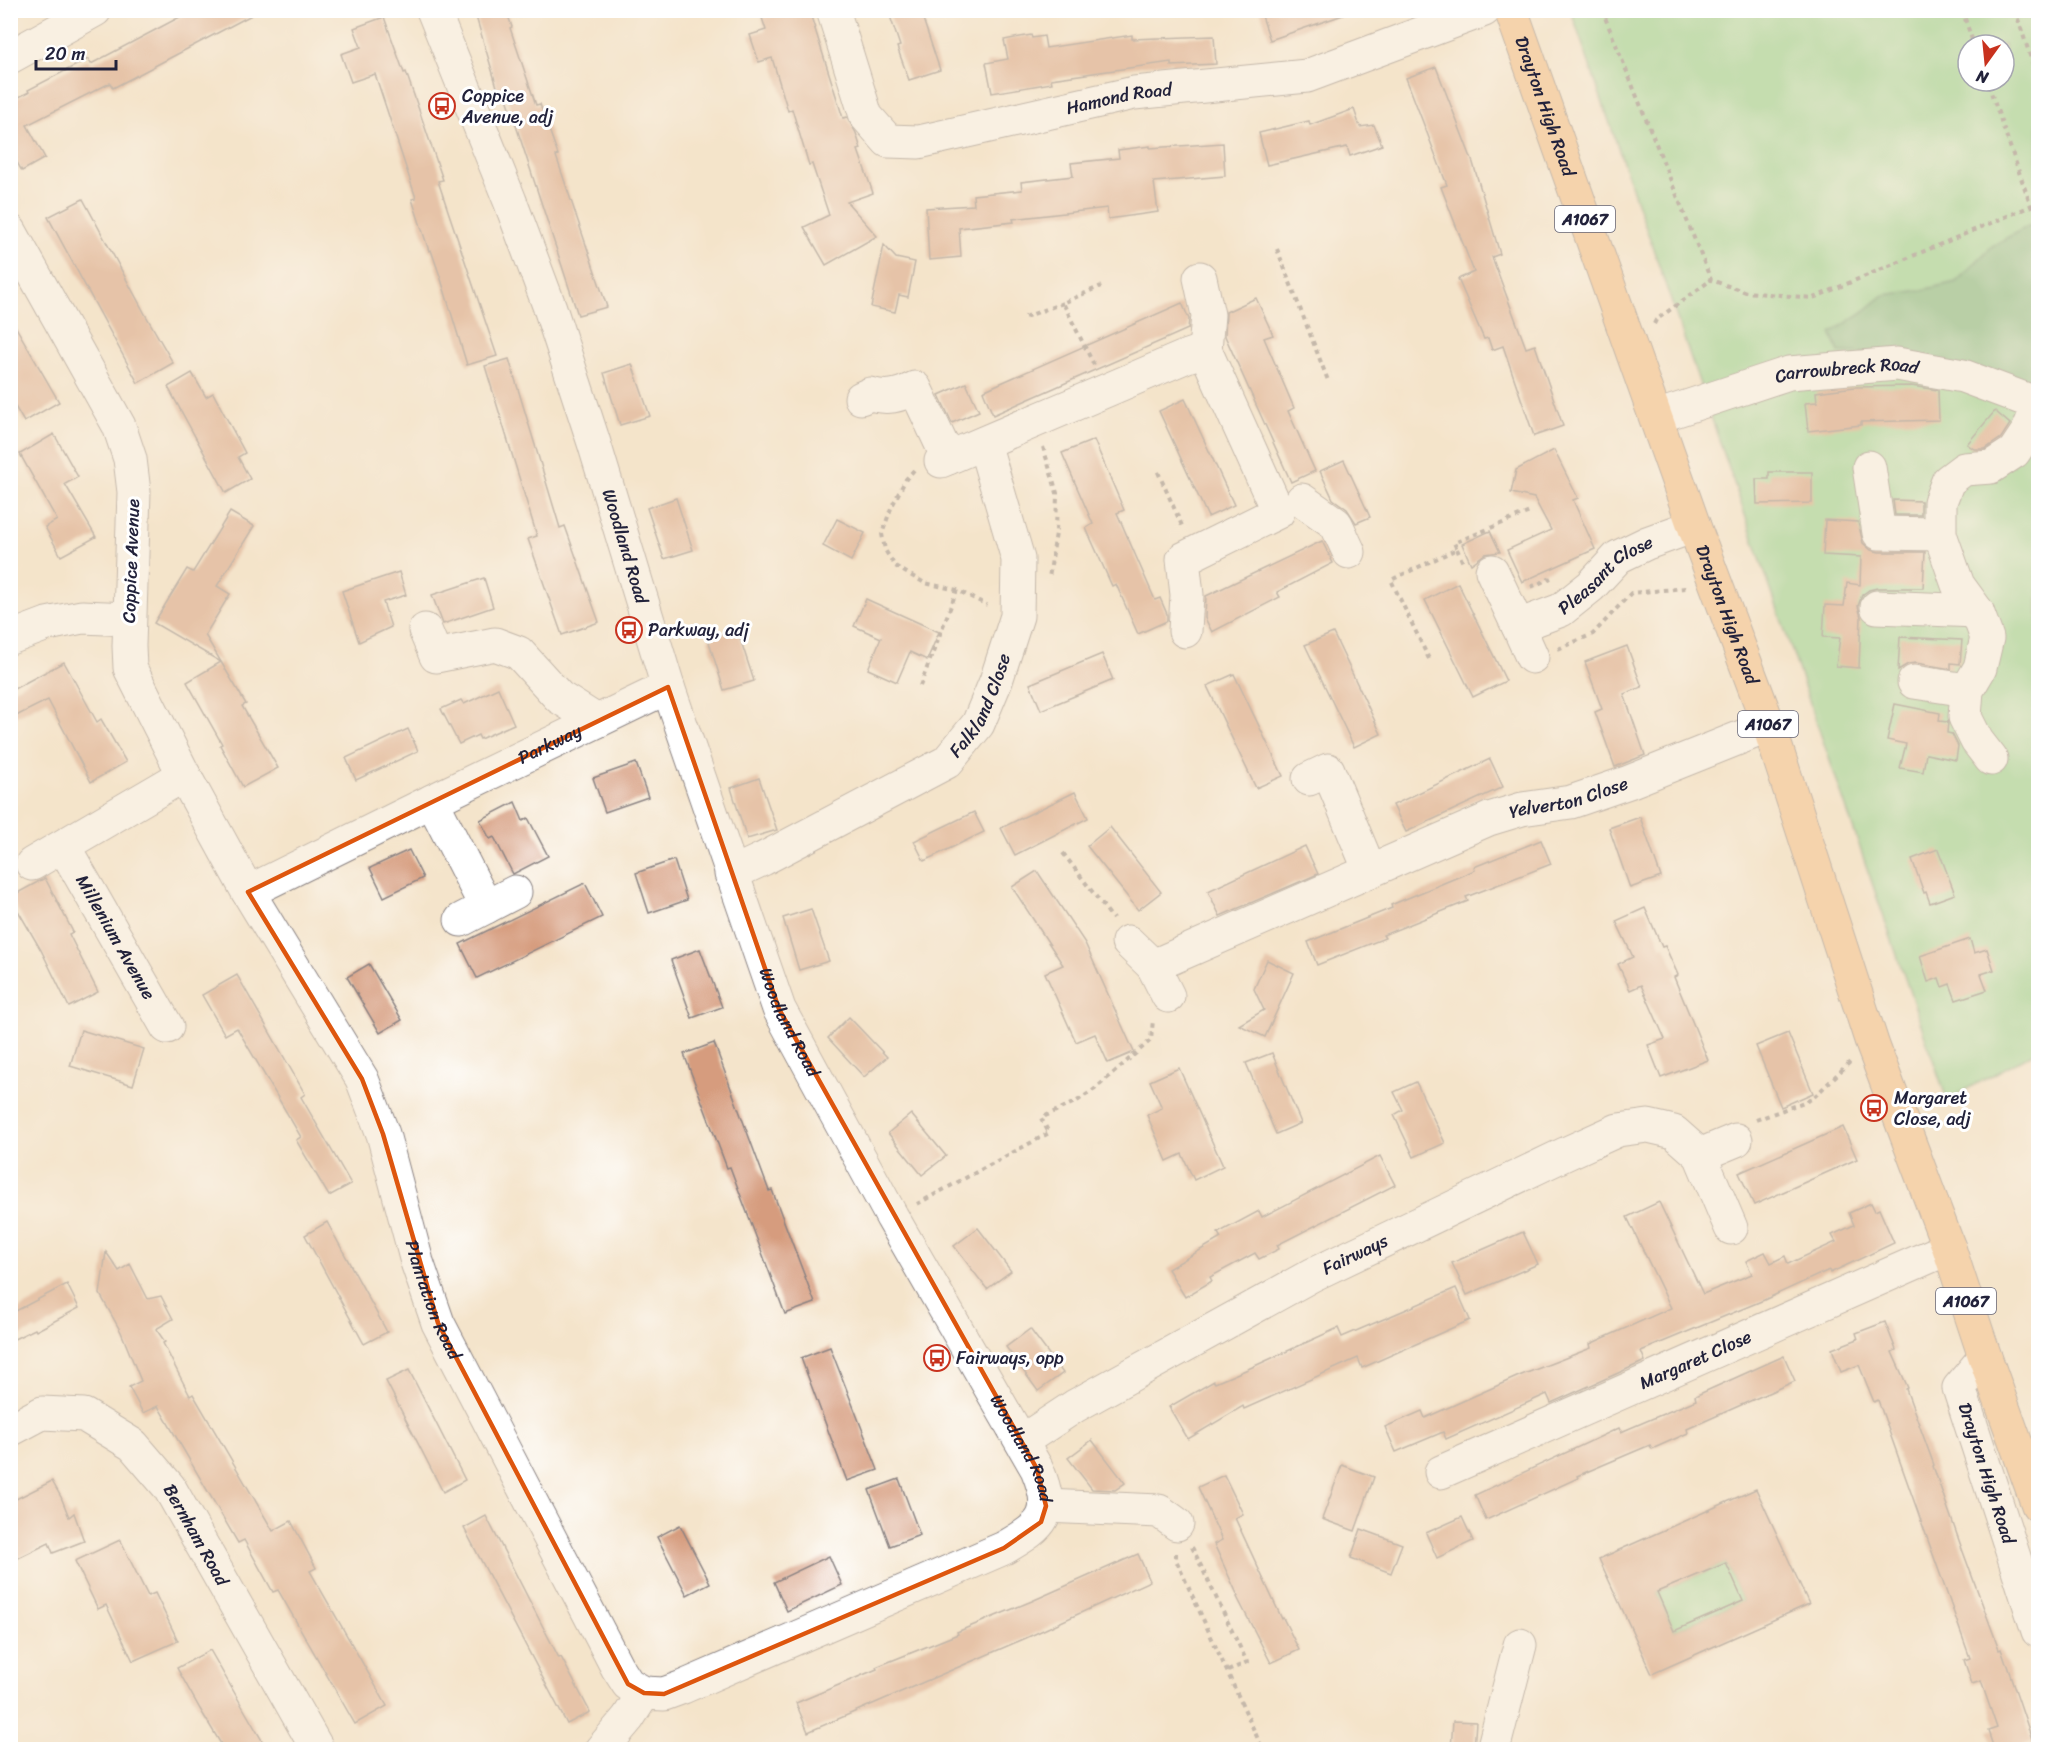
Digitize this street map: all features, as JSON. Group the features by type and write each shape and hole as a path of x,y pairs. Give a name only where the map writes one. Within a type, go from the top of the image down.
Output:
{"main road":[{"name":"Drayton High Road","path":"1512,10 1694,526 1769,726 1873,1046 1949,1248 1985,1358 2038,1504"}],"street":[{"path":"10,57 95,10"},
{"name":"Woodland Road","path":"433,10 510,201 550,308 594,442 668,687 779,1009 892,1217 1022,1441 1045,1488 1046,1506 1041,1522 1030,1533 1004,1548 683,1687 664,1694 644,1693"},
{"name":"Hamond Road","path":"833,10 866,116 888,141 919,142 1134,93 1307,76 1484,10"},
{"name":"Coppice Avenue","path":"10,231 119,426 130,459 134,492 129,619 130,668 184,775 248,892"},
{"path":"1200,278 1208,315 1205,350 1301,501 1336,524 1349,552"},
{"path":"861,398 870,394 880,397 897,397 915,388 944,460 1205,350"},
{"name":"Carrowbreck Road","path":"1656,417 1789,373 1898,364 1963,376 2038,405"},
{"path":"1991,759 1977,741 1965,717 1967,690 1980,668 1987,639 1977,611 1958,585 1940,534 1940,502 1948,481 1964,469 1990,467 2014,452 2028,431 2038,405"},
{"name":"Falkland Close","path":"731,874 947,762 978,724 996,681 1017,616 1018,559 984,443"},
{"path":"1869,467 1879,533 1940,534"},
{"path":"1185,631 1188,556 1301,501"},
{"name":"Pleasant Close","path":"1518,626 1561,610 1591,586 1618,557 1694,526"},
{"path":"1492,571 1532,657"},
{"path":"1877,607 1977,611"},
{"path":"10,638 47,624 82,617 129,619"},
{"path":"425,630 436,656 495,644 519,653 559,697 597,721"},
{"path":"1914,682 1967,690"},
{"name":"Parkway","path":"248,892 668,687"},
{"name":"Yelverton Close","path":"1153,966 1489,819 1522,809 1571,802 1629,782 1769,726"},
{"path":"1328,770 1370,871"},
{"path":"32,864 184,775"},
{"path":"432,801 474,913 516,892"},
{"name":"Millenium Avenue","path":"64,847 167,1028"},
{"name":"Plantation Road","path":"248,892 362,1079 383,1134 417,1262 438,1323 617,1667 627,1684 644,1693"},
{"path":"1128,942 1153,966 1168,996"},
{"name":"Fairways","path":"1022,1441 1075,1407 1312,1275 1618,1130 1648,1126 1674,1132 1700,1155 1731,1228"},
{"path":"1700,1155 1736,1140"},
{"name":"Margaret Close","path":"1441,1472 1949,1248"},
{"name":"Drayton High Road","path":"1985,1358 1959,1388 2038,1631"},
{"name":"Bernham Road","path":"10,1430 42,1413 84,1414 133,1445 169,1487 318,1749"},
{"path":"1046,1506 1159,1512 1177,1524"},
{"path":"1493,1749 1520,1646"},
{"path":"601,1749 636,1708 644,1693"}],"path":[{"path":"1602,10 1711,280 1746,292 1813,298 2031,206 2038,206"},
{"path":"1962,10 1970,33"},
{"path":"2015,10 2038,80"},
{"path":"1991,93 2031,206"},
{"path":"1277,249 1329,383"},
{"path":"1634,355 1656,320 1711,280"},
{"path":"1025,317 1101,286"},
{"path":"1063,303 1107,390"},
{"path":"1158,472 1188,556"},
{"path":"1429,659 1391,580 1457,549 1454,543 1532,511"},
{"path":"1532,657 1540,657 1593,634 1631,593 1690,588"},
{"path":"920,686 957,590"},
{"path":"1063,853 1125,934 1128,942"},
{"path":"892,1217 1049,1133 1041,1118 1077,1101 1095,1089 1151,1040 1153,1010 1168,996"},
{"path":"1736,1140 1735,1128 1812,1099 1851,1061 1855,1052 1873,1046"},
{"path":"1177,1524 1192,1546 1248,1662 1228,1671"},
{"path":"1177,1524 1176,1560 1263,1749"}],"highlighted area":[{"path":"668,687 779,1009 1037,1469 1046,1506 1041,1522 1004,1548 683,1687 664,1694 644,1693 628,1684 438,1323 383,1134 362,1079 248,892"}],"green space":[{"path":"1571,11 2038,11 2038,1050 1947,1100"},
{"path":"2038,225 2038,389 1865,353 1839,352 1831,333 1884,295 1922,290 1956,282 1992,246 2028,226"},
{"path":"1726,1563 1743,1601 1674,1631 1657,1592"}],"building":[{"path":"193,10 261,10 113,88 110,83 27,125 45,158 22,171 10,150 10,95 13,100 88,59 91,64"},
{"path":"474,10 506,10 536,105 540,104 558,155 556,156 607,307 578,315 506,95 500,97"},
{"path":"787,10 809,10 843,118 847,117 856,133 861,149 858,150 873,193 847,202 877,236 826,265 804,227 829,215 812,164 809,165 792,109 788,111 772,58 759,62 750,35 766,30 762,18"},
{"path":"888,10 920,10 940,70 909,80 897,47 900,46"},
{"path":"1260,10 1345,10 1346,14 1270,40"},
{"path":"384,17 404,73 406,72 443,180 438,181 497,356 467,365 441,279 412,199 416,198 375,74 351,82 341,54 361,47 354,28"},
{"path":"1031,35 1032,38 1044,36 1046,48 1132,35 1132,39 1214,36 1216,64 1171,66 1171,62 1051,79 1052,83 992,93 986,63 1008,59 1004,40"},
{"path":"1436,67 1473,163 1500,254 1492,257 1526,348 1535,345 1563,426 1534,436 1503,346 1492,350 1488,338 1484,339 1458,279 1474,272 1441,187 1447,185 1406,78"},
{"path":"1354,109 1360,127 1374,125 1382,145 1350,156 1347,147 1267,165 1259,133 1309,121 1310,125"},
{"path":"1223,143 1225,176 1154,182 1158,212 1108,219 1107,208 959,228 961,257 929,260 926,208 974,205 973,195 1022,190 1021,182 1073,176 1071,163 1119,158 1118,150 1150,146 1150,148"},
{"path":"83,199 173,363 138,383 48,217"},
{"path":"884,245 896,258 915,262 908,297 899,295 895,312 871,307"},
{"path":"1256,298 1273,335 1264,338 1294,408 1288,411 1315,471 1291,482 1225,336 1226,312"},
{"path":"1182,303 1189,319 1188,329 993,415 983,391"},
{"path":"10,317 59,402 24,422 10,398"},
{"path":"509,359 560,528 565,526 599,622 562,635 528,539 537,536 485,366"},
{"path":"632,364 650,416 620,425 604,373"},
{"path":"192,373 206,397 213,393 245,453 238,457 250,479 226,493 168,387"},
{"path":"966,383 979,411 952,423 939,395"},
{"path":"1911,386 1938,390 1939,420 1861,422 1861,425 1808,431 1805,403 1817,402 1816,392 1855,387"},
{"path":"1185,399 1234,505 1208,517 1159,411"},
{"path":"1995,411 2010,424 2001,438 1985,449 1974,449 1967,444"},
{"path":"54,434 78,477 65,484 96,537 61,556 45,527 57,520 20,454"},
{"path":"1094,440 1124,510 1117,513 1155,600 1160,598 1167,614 1167,621 1138,634 1116,584 1112,586 1086,528 1093,524 1062,453"},
{"path":"1554,450 1578,498 1573,500 1595,549 1522,582 1507,550 1551,530 1534,498 1511,493 1516,470"},
{"path":"1344,460 1370,517 1356,523 1347,509 1333,499 1320,471"},
{"path":"1769,472 1812,472 1812,503 1757,504 1756,479 1769,479"},
{"path":"676,498 693,550 664,559 647,508"},
{"path":"1893,500 1921,501 1921,515 1895,515"},
{"path":"230,512 254,526 217,586 230,594 205,635 246,704 242,706 278,768 243,787 187,682 221,662 154,623 187,569 193,572"},
{"path":"837,519 865,533 851,561 823,546"},
{"path":"1825,520 1858,522 1863,543 1871,550 1925,552 1923,588 1877,588 1862,595 1858,606 1861,617 1859,668 1836,666 1840,638 1823,637 1825,605 1844,606 1847,583 1860,585 1861,557 1823,555"},
{"path":"1490,531 1500,552 1485,554 1471,564 1462,544"},
{"path":"1322,541 1333,563 1277,592 1280,597 1212,632 1205,618 1206,596"},
{"path":"399,572 406,595 383,602 391,627 359,642 342,591"},
{"path":"484,578 493,607 443,624 432,595"},
{"path":"1458,583 1506,681 1473,697 1425,600"},
{"path":"866,599 939,632 927,660 910,652 897,682 868,669 881,638 854,626"},
{"path":"737,629 754,681 724,690 708,639"},
{"path":"1333,633 1381,734 1354,747 1305,645"},
{"path":"1900,637 1962,640 1960,664 1951,663 1951,669 1916,663 1908,664 1898,670"},
{"path":"1627,646 1642,687 1624,694 1645,755 1615,767 1595,712 1602,709 1585,662"},
{"path":"1102,654 1113,680 1041,710 1030,684"},
{"path":"64,662 97,722 101,719 126,762 91,782 48,700 10,719 10,691"},
{"path":"1234,674 1283,776 1256,788 1207,686"},
{"path":"498,688 514,724 480,739 478,735 459,744 441,709 461,700 464,704"},
{"path":"1895,704 1940,713 1939,721 1948,722 1947,733 1952,734 1958,746 1956,760 1926,754 1923,772 1900,768 1906,744 1887,740"},
{"path":"408,729 418,751 356,780 346,758"},
{"path":"1490,759 1503,787 1406,832 1393,805"},
{"path":"636,763 648,797 605,812 593,778"},
{"path":"759,778 777,830 747,839 731,788"},
{"path":"1075,792 1088,818 1015,855 1001,828"},
{"path":"515,802 523,821 528,818 548,856 513,874 494,837 490,839 480,820"},
{"path":"974,812 984,832 924,861 914,841"},
{"path":"1640,817 1661,877 1630,888 1609,828"},
{"path":"1110,827 1161,892 1138,910 1087,846"},
{"path":"1541,840 1551,864 1466,897 1468,901 1383,935 1385,938 1317,965 1308,942 1392,908 1391,905 1475,870 1474,867"},
{"path":"1305,846 1318,874 1220,916 1208,891"},
{"path":"1938,849 1955,894 1930,903 1912,859"},
{"path":"409,850 423,878 384,897 370,868"},
{"path":"674,860 687,900 649,913 636,873"},
{"path":"1037,871 1085,943 1134,1052 1108,1063 1095,1034 1076,1042 1045,973 1063,965 1012,887"},
{"path":"45,878 73,932 69,934 98,992 69,1007 41,950 10,897"},
{"path":"585,883 602,917 477,978 460,944"},
{"path":"1645,908 1662,947 1665,946 1678,975 1674,977 1708,1060 1661,1078 1648,1045 1665,1039 1641,985 1630,990 1618,964 1633,957 1616,921"},
{"path":"811,909 829,961 799,970 783,918"},
{"path":"1970,939 1974,953 1987,949 1994,970 1981,974 1987,990 1956,1000 1950,984 1942,987 1939,978 1928,982 1920,956"},
{"path":"700,949 722,1007 692,1018 671,960"},
{"path":"1267,960 1294,973 1265,1037 1239,1025 1264,1010 1254,989"},
{"path":"369,964 402,1020 380,1033 347,977"},
{"path":"237,975 305,1094 301,1097 351,1184 329,1196 296,1140 301,1137 237,1028 225,1035 202,995"},
{"path":"849,1017 887,1057 864,1077 828,1038"},
{"path":"81,1030 144,1049 133,1085 70,1066"},
{"path":"1788,1033 1813,1093 1781,1107 1756,1046"},
{"path":"714,1043 769,1191 772,1190 815,1303 785,1314 730,1167 727,1168 684,1054"},
{"path":"1272,1053 1301,1123 1276,1134 1246,1063"},
{"path":"1179,1068 1223,1166 1194,1180 1182,1154 1167,1161 1147,1115 1162,1108 1150,1081"},
{"path":"1416,1082 1445,1143 1414,1157 1394,1115 1403,1110 1394,1092"},
{"path":"911,1114 946,1156 922,1175 888,1133"},
{"path":"1843,1127 1857,1159 1754,1205 1739,1173"},
{"path":"1380,1156 1395,1185 1277,1245 1279,1249 1259,1259 1255,1253 1210,1277 1212,1281 1185,1297 1168,1269 1221,1238 1218,1233 1259,1211 1262,1217"},
{"path":"1659,1202 1703,1294 1752,1274 1746,1261 1765,1252 1771,1263 1785,1256 1788,1264 1836,1242 1832,1235 1854,1225 1849,1213 1871,1203 1875,1211 1879,1209 1894,1243 1830,1273 1829,1270 1764,1300 1641,1351 1645,1361 1551,1403 1547,1394 1446,1439 1443,1432 1396,1452 1385,1427 1422,1411 1425,1418 1519,1376 1591,1348 1590,1344 1671,1308 1627,1217"},
{"path":"327,1222 387,1332 364,1344 305,1235"},
{"path":"978,1228 1011,1271 987,1289 954,1246"},
{"path":"1523,1232 1538,1264 1467,1295 1452,1263"},
{"path":"106,1252 119,1271 130,1264 148,1299 161,1296 173,1319 156,1329 165,1342 163,1343 190,1396 193,1394 273,1531 291,1521 316,1568 310,1571 387,1706 355,1724 278,1590 273,1592 244,1540 238,1543 158,1406 143,1413 129,1387 141,1381 121,1332 100,1294"},
{"path":"67,1284 79,1308 36,1331 35,1329 10,1341 10,1314"},
{"path":"1456,1288 1470,1320 1362,1368 1358,1358 1244,1409 1243,1406 1188,1439 1169,1407 1214,1381 1215,1383 1248,1369 1338,1328 1342,1337"},
{"path":"1885,1322 1896,1350 1892,1352 1908,1388 1906,1389 1962,1549 1999,1649 2001,1648 2033,1742 2011,1749 1994,1749 1988,1731 1997,1728 1981,1681 1972,1684 1964,1660 1970,1658 1878,1400 1874,1402 1859,1365 1841,1372 1832,1349 1858,1339 1856,1333"},
{"path":"1030,1329 1063,1373 1038,1391 1006,1347"},
{"path":"830,1347 878,1470 847,1481 801,1358"},
{"path":"1784,1356 1795,1381 1687,1429 1688,1433 1652,1449 1650,1445 1577,1476 1578,1478 1486,1520 1475,1495 1619,1428 1621,1432 1696,1400 1695,1396"},
{"path":"409,1370 465,1480 443,1492 386,1381"},
{"path":"1092,1440 1125,1483 1115,1490 1092,1489 1068,1458"},
{"path":"1342,1465 1374,1477 1355,1531 1322,1519"},
{"path":"1224,1475 1243,1514 1235,1518 1299,1650 1271,1663 1237,1597 1214,1544 1222,1540 1198,1487"},
{"path":"899,1479 920,1535 890,1546 869,1490"},
{"path":"52,1481 69,1517 74,1513 84,1541 53,1553 49,1543 10,1562 10,1502"},
{"path":"1756,1489 1809,1604 1652,1674 1599,1559","holes":["1726,1563 1743,1601 1674,1631 1657,1592"]},
{"path":"486,1516 559,1658 561,1657 590,1712 567,1724 464,1528"},
{"path":"1462,1517 1473,1541 1437,1558 1426,1533"},
{"path":"680,1525 710,1583 687,1595 657,1537"},
{"path":"1361,1529 1402,1544 1391,1573 1351,1558"},
{"path":"120,1540 148,1596 155,1593 178,1641 133,1661 106,1605 98,1609 75,1561"},
{"path":"1138,1554 1150,1581 1026,1638 808,1732 796,1703"},
{"path":"829,1556 842,1585 787,1611 774,1582"},
{"path":"210,1650 267,1749 224,1749 200,1709 177,1668"},
{"path":"1453,1721 1476,1722 1474,1749 1451,1749"}],"place":[{"name":"Coppice Avenue, adj","path":"442,106"},
{"name":"Parkway, adj","path":"629,630"},
{"name":"Margaret Close, adj","path":"1874,1108"},
{"name":"Fairways, opp","path":"937,1358"}]}
